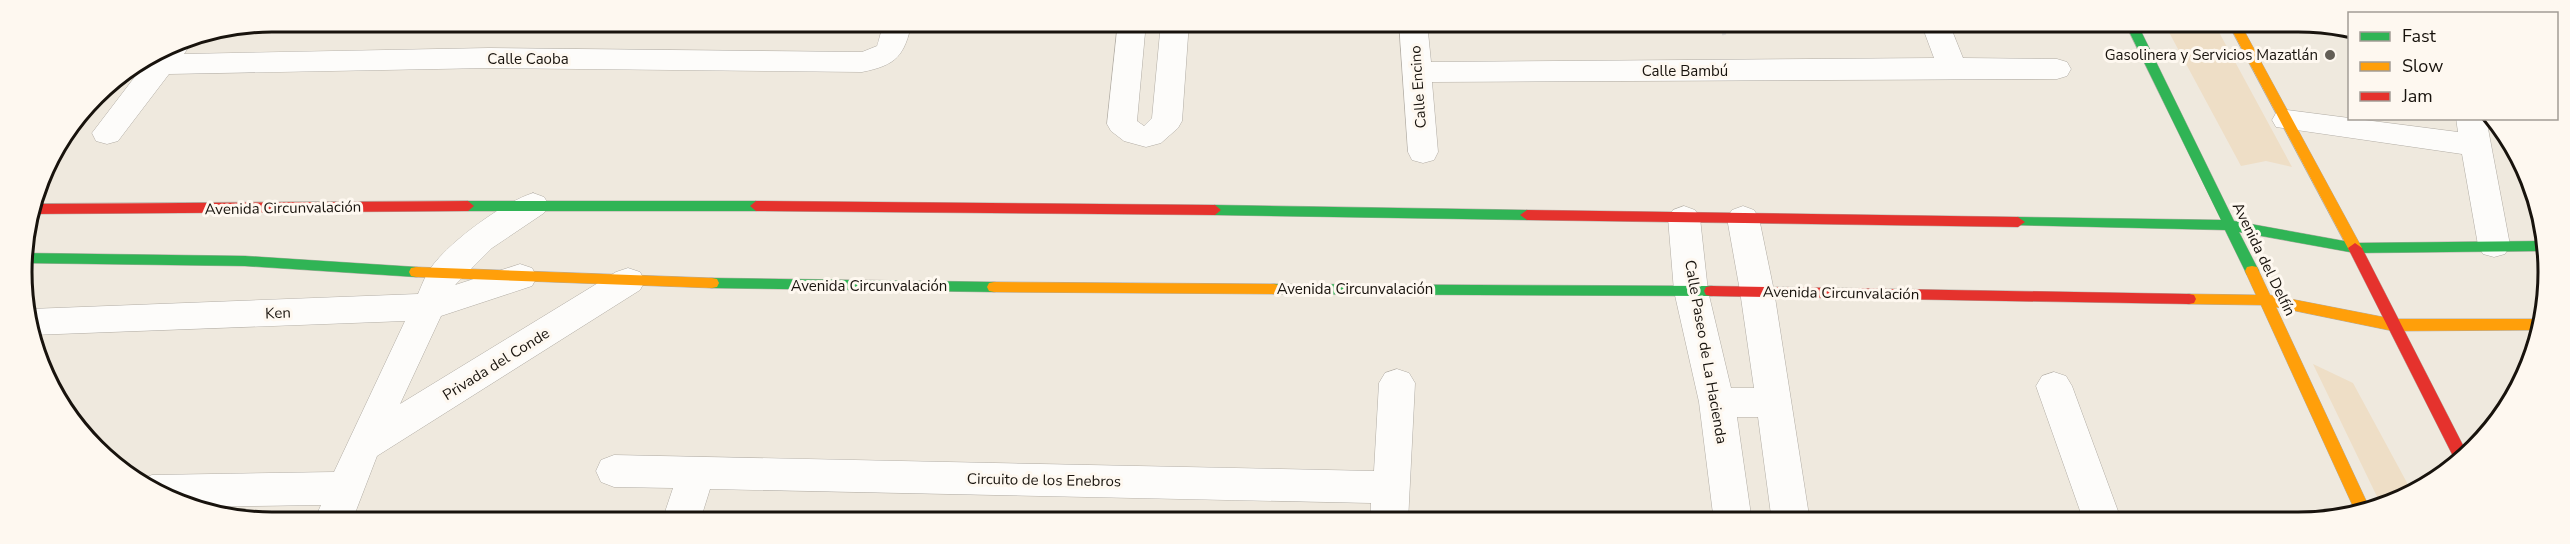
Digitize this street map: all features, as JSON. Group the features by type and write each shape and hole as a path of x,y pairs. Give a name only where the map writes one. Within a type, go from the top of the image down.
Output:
{"street":[{"name":"Calle Caoba","path":"162,64 489,58 862,62 881,59 890,49 895,32"},
{"path":"1131,32 1122,124 1133,134 1147,137 1157,133 1167,121 1174,32"},
{"name":"Calle Encino","path":"1414,32 1423,152"},
{"path":"1938,32 1952,68"},
{"name":"Avenida del Delfín","path":"2135,32 2266,300 2360,504"},
{"path":"2239,32 2355,248 2458,452"},
{"path":"107,133 169,55"},
{"name":"Calle Bambú","path":"1417,72 2057,69"},
{"path":"2287,120 2474,132 2494,244"},
{"path":"177,493 340,505 363,446 444,274 481,239 533,205"},
{"name":"Avenida Circunvalación","path":"40,209 533,205 1143,209 2229,225 2355,248 2494,244 2537,246"},
{"name":"Calle Paseo de La Hacienda","path":"1684,218 1691,291 1717,402 1732,512"},
{"path":"1743,218 1757,291 1789,512"},
{"name":"Avenida Circunvalación","path":"32,258 245,261 444,274 789,286 1757,291 2266,300 2393,325 2533,324"},
{"name":"Ken","path":"37,322 429,307 520,277"},
{"name":"Privada del Conde","path":"363,446 628,281"},
{"path":"1390,505 1397,383"},
{"path":"2054,386 2099,512"},
{"path":"1717,402 1772,403"},
{"name":"Circuito de los Enebros","path":"614,471 1390,505"},
{"path":"684,512 697,473"}],"shaded area":[{"path":"2169,32 2219,32 2292,167 2266,161 2241,166"},
{"path":"2313,364 2353,383 2408,485 2378,499"}],"traffic: fast":[{"path":"2135,32 2252,271"},
{"path":"468,206 756,206"},
{"path":"1215,210 1527,215"},
{"path":"2018,222 2229,225 2355,248 2537,246"},
{"path":"32,258 245,261 416,272"},
{"path":"712,283 994,287"},
{"path":"1274,289 1711,291"}],"traffic: slow":[{"path":"2239,32 2355,248"},
{"path":"2252,271 2360,504"},
{"path":"416,272 712,283"},
{"path":"994,287 1274,289"},
{"path":"2189,299 2266,300 2393,325 2533,324"}],"traffic: jam":[{"path":"40,209 468,206"},
{"path":"756,206 1215,210"},
{"path":"1527,215 2018,222"},
{"path":"2355,248 2458,452"},
{"path":"1711,291 2189,299"}],"place":[{"name":"Gasolinera y Servicios Mazatlán","path":"2330,55"}]}
